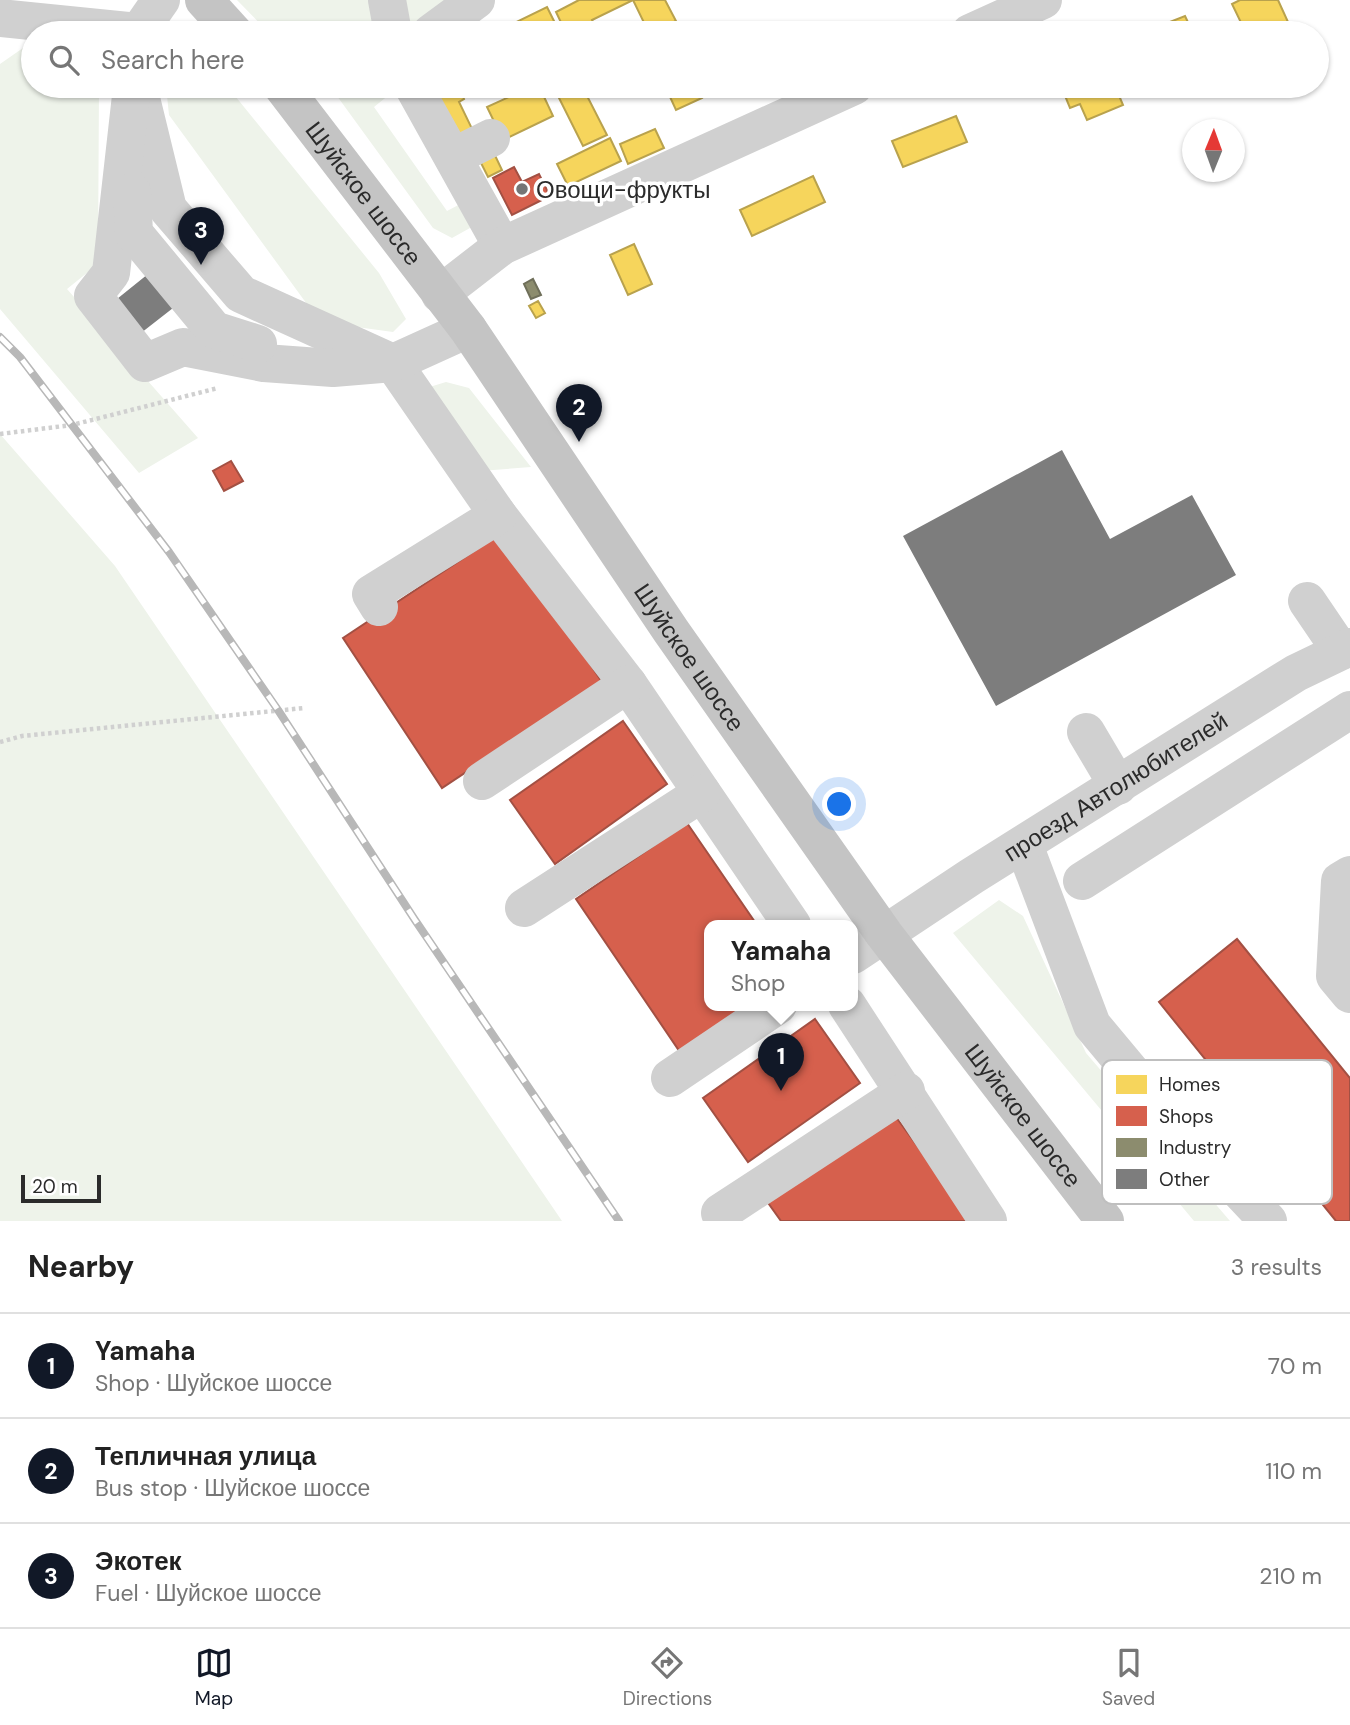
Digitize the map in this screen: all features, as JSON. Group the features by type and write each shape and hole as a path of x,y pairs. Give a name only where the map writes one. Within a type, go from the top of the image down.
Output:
{"main road":[{"path":"204,0 223,21"},
{"name":"Шуйское шоссе","path":"291,98 468,329 671,631 884,934 1105,1221"}],"street":[{"path":"146,21 161,0"},
{"path":"387,0 391,21"},
{"path":"447,21 476,0"},
{"path":"997,21 1044,0"},
{"path":"0,18 30,21"},
{"path":"133,98 111,273 93,296 145,363 183,347 264,363 333,368 393,363 468,329"},
{"path":"134,98 134,233 214,330 333,368"},
{"path":"135,98 168,209 241,294 393,363 498,515 628,684 789,920"},
{"path":"421,98 502,246"},
{"path":"440,294 502,246 828,98"},
{"path":"453,157 491,138"},
{"path":"379,607 371,594 498,515"},
{"path":"1307,601 1346,649"},
{"name":"проезд Автолюбителей","path":"858,952 1296,673 1346,649"},
{"path":"482,781 628,684"},
{"path":"1082,881 1350,710"},
{"path":"1086,732 1118,786"},
{"path":"524,908 702,793"},
{"path":"1024,845 1092,1025 1121,1060"},
{"path":"1350,875 1340,881 1335,976 1350,994"},
{"path":"670,1078 769,1011"},
{"path":"851,1011 906,1091 988,1221"},
{"path":"720,1213 906,1091"},
{"path":"1252,1204 1268,1221"}],"path":[{"path":"0,434 72,425 210,392 221,386"},
{"path":"0,742 22,736 304,708"}],"shaded area":[{"path":"237,0 371,0 375,21 257,21"},
{"path":"401,0 453,0 426,21 407,21"},
{"path":"21,49 21,98 99,98 98,264 67,289 198,438 139,473 0,309 0,64"},
{"path":"167,98 237,98 379,273 406,319 393,332 320,322 169,115"},
{"path":"338,98 385,98 374,107 447,211 466,201 470,228 452,238 433,228"},
{"path":"446,382 469,388 531,467 480,471 423,389"},
{"path":"0,434 115,566 562,1221 0,1221"},
{"path":"999,900 1023,916 1086,1053 1102,1072 1102,1111 953,933"},
{"path":"1180,1204 1215,1204 1230,1221 1194,1221"}],"building: Homes":[{"path":"579,0 633,0 593,21 560,21 556,12"},
{"path":"633,0 665,0 676,21 643,21"},
{"path":"1240,0 1278,0 1288,21 1240,21 1232,4"},
{"path":"547,7 554,21 518,21"},
{"path":"1185,16 1187,21 1172,21"},
{"path":"433,98 464,98 459,102 476,137 457,147"},
{"path":"507,98 545,98 553,116 503,140 487,107"},
{"path":"559,98 588,98 607,135 583,146"},
{"path":"670,98 702,98 676,110"},
{"path":"1066,98 1120,98 1123,105 1087,120 1080,104 1070,108"},
{"path":"956,116 967,142 903,167 892,141"},
{"path":"655,129 664,148 628,164 620,144"},
{"path":"610,138 621,161 568,186 557,164"},
{"path":"490,145 502,170 488,177 476,153"},
{"path":"813,176 825,202 752,236 740,210"},
{"path":"634,244 652,284 628,295 610,255"},
{"path":"538,301 545,313 536,318 529,306"}],"building: Shops":[{"name":"Овощи-фрукты","path":"514,167 522,182 539,174 550,196 512,215 493,178"},
{"path":"231,461 243,481 224,491 213,471"},
{"path":"503,532 602,682 442,788 343,638"},
{"path":"623,721 667,784 555,864 510,800"},
{"path":"687,823 754,920 704,920 704,1011 746,1011 682,1055 576,899"},
{"path":"1237,939 1350,1078 1350,1221 1336,1221 1322,1204 1332,1204 1332,1060 1206,1060 1159,1002"},
{"path":"815,1019 860,1083 748,1162 703,1098"},
{"path":"890,1109 973,1221 781,1221 766,1200"}],"building: Industry":[{"path":"533,279 541,295 531,299 524,284"}],"building: Other":[{"path":"153,270 182,301 141,333 117,299"},
{"path":"1062,450 1110,539 1192,495 1236,575 996,706 903,536"}],"railway":[{"path":"0,337 20,357 169,552 278,710 415,920 619,1221"}],"place":[{"name":"Овощи-фрукты","path":"522,189"},
{"name":"Экотек","path":"201,265"},
{"name":"Тепличная улица","path":"579,442"},
{"name":"Yamaha","path":"781,1091"}]}
